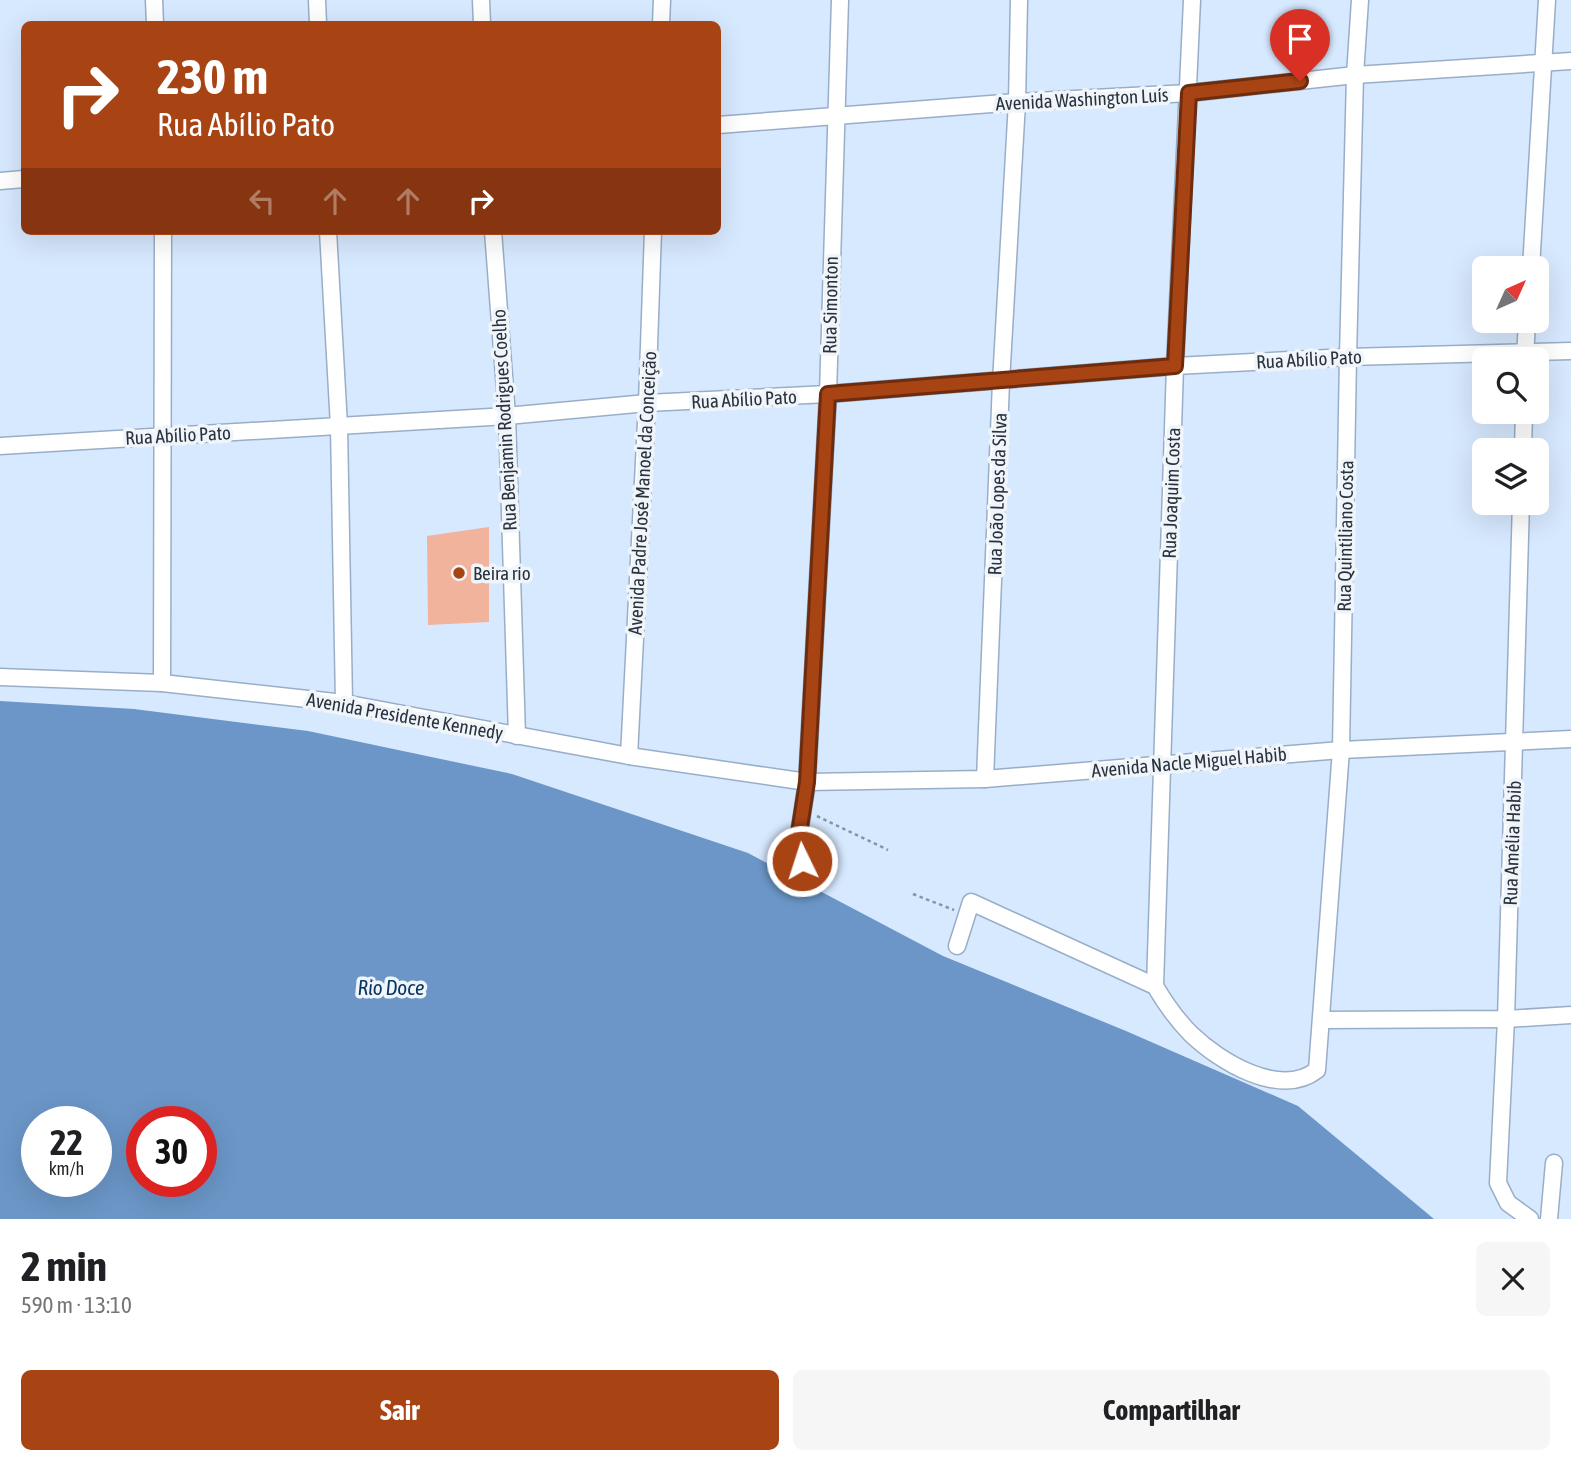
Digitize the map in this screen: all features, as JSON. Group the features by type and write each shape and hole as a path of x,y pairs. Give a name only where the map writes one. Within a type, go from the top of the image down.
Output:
{"street":[{"path":"154,0 155,21"},
{"path":"317,0 318,21"},
{"path":"481,0 482,21"},
{"path":"661,21 662,0"},
{"name":"Rua Simonton","path":"802,861 798,840 807,782 828,394 840,0"},
{"name":"Rua João Lopes da Silva","path":"985,779 1017,102 1019,0"},
{"name":"Rua Joaquim Costa","path":"1155,986 1175,366 1192,0"},
{"name":"Rua Quintiliano Costa","path":"1155,986 1192,1035 1251,1075 1282,1081 1307,1078 1317,1070 1341,750 1355,75 1360,0"},
{"path":"1532,256 1547,0"},
{"name":"Avenida Washington Luís","path":"721,125 1017,102 1189,93 1355,75 1571,61"},
{"path":"0,181 21,179"},
{"path":"162,683 163,235"},
{"path":"328,235 338,426 344,703"},
{"name":"Rua Benjamin Rodrigues Coelho","path":"493,235 507,416 517,736"},
{"name":"Avenida Padre José Manoel da Conceição","path":"629,755 653,235"},
{"name":"Rua Abílio Pato","path":"1549,353 1571,351"},
{"name":"Rua Abílio Pato","path":"0,446 507,416 647,404 1002,382 1175,366 1348,357 1472,356"},
{"name":"Rua Amélia Habib","path":"1521,515 1506,1019 1498,1183 1508,1203 1530,1219"},
{"name":"Avenida Presidente Kennedy","path":"0,677 162,683 344,703 517,736 807,782"},
{"name":"Avenida Nacle Miguel Habib","path":"807,782 985,779 1341,750 1571,739"},
{"path":"957,946 971,902 1155,986"},
{"path":"1322,1020 1506,1019 1571,1015"},
{"path":"1549,1219 1554,1163"}],"path":[{"path":"802,809 888,850"},
{"path":"913,894 967,915"}],"shaded area":[{"name":"Beira rio","path":"489,527 489,622 428,625 427,536"}],"water":[{"name":"Rio Doce","path":"0,701 134,709 308,731 512,774 748,853 943,956 1126,1031 1298,1106 1434,1219 0,1219"}],"place":[{"name":"Beira rio","path":"459,573"}],"route":[{"path":"802,861 798,840 807,782 828,394 1175,366 1189,93 1300,81"}]}
